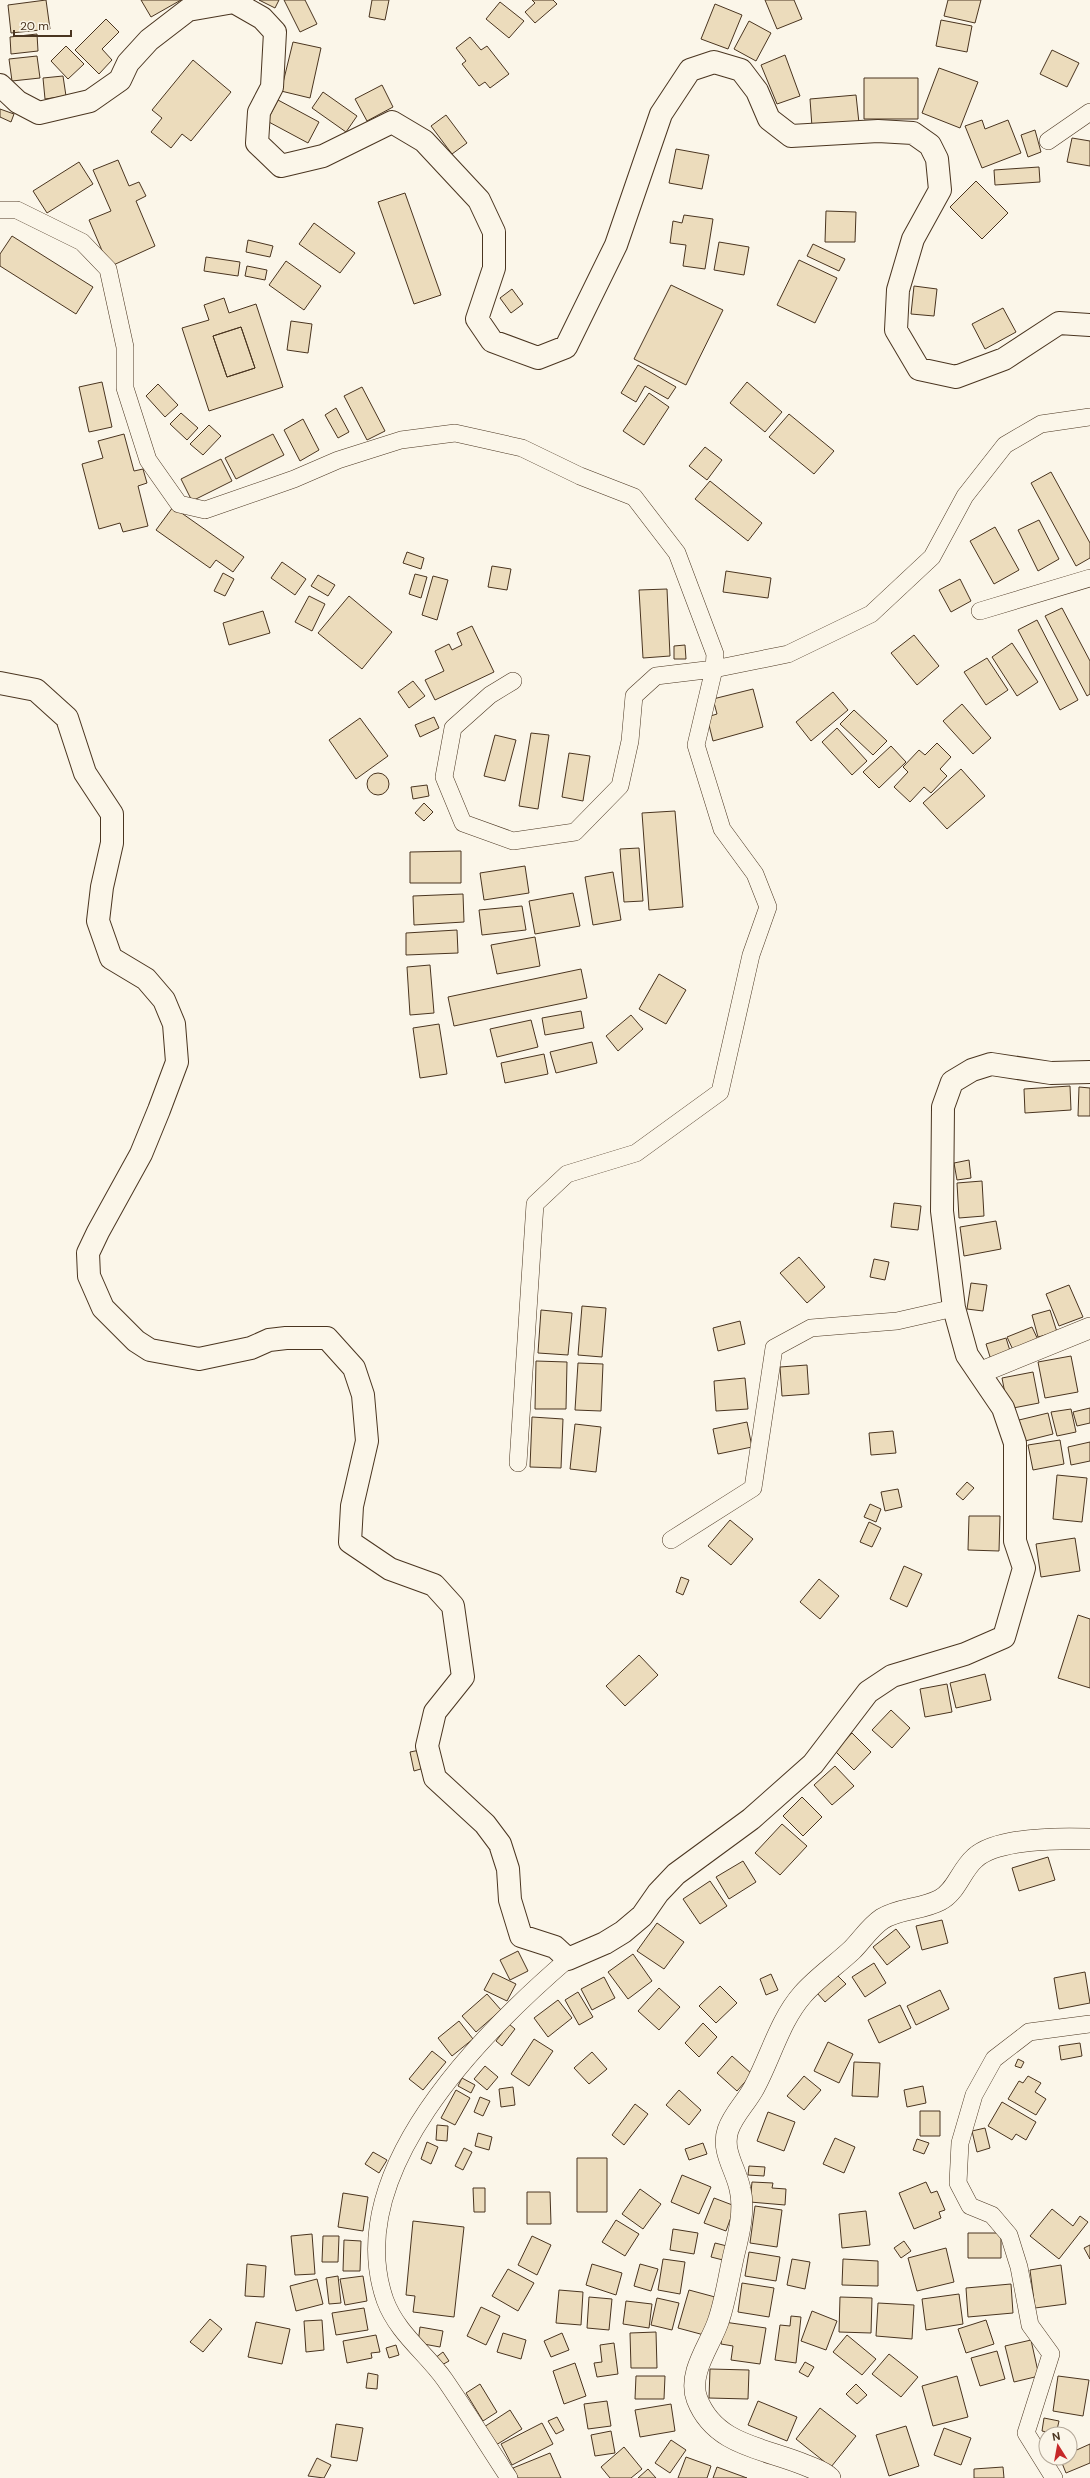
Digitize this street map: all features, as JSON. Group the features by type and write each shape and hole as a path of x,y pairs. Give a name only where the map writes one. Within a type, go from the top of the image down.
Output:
{"main road":[{"path":"0,85 18,102 39,113 90,101 120,80 128,63 148,40 188,10 234,2 262,18 275,32 272,87 259,112 257,143 281,166 323,156 392,122 424,141 478,200 494,232 494,268 477,319 492,341 538,358 566,347 616,245 661,114 690,70 714,62 741,70 757,91 769,119 791,136 878,131 899,132 913,133 930,145 937,159 940,190 913,239 898,290 896,330 919,369 956,377 1004,359 1059,323 1090,325"},
{"path":"0,683 36,690 67,718 85,773 112,814 112,843 102,887 98,921 111,958 146,979 164,1000 174,1024 177,1062 141,1154 88,1253 89,1276 103,1308 136,1341 150,1350 199,1359 251,1348 269,1340 286,1338 327,1338 354,1368 363,1395 367,1441 352,1506 350,1542 390,1569 434,1585 453,1606 463,1677 435,1712 427,1746 435,1778 485,1824 500,1844 508,1869 510,1900 521,1936 555,1947 568,1959 605,1943 623,1932 642,1916 658,1893 676,1874 751,1819 813,1764 868,1692 892,1676 965,1654 1004,1637 1024,1568 1014,1541 1014,1443 1003,1408 968,1355 954,1308 942,1211 942,1108 952,1082 972,1070 991,1064 1052,1072 1090,1072"}],"street":[{"path":"1048,141 1090,112"},
{"path":"0,210 17,210 82,242 108,269 125,347 124,388 148,460 179,504 205,510 294,479 338,460 401,440 455,433 522,448 580,476 634,497 677,553 716,654 714,669 696,745 722,830 755,874 768,907 752,955 720,1092 636,1153 567,1174 535,1204 518,1463"},
{"path":"513,681 490,694 453,728 444,777 463,823 513,841 575,832 620,786 630,741 634,696 656,676 714,669 788,654 871,614 932,557 965,496 1004,445 1041,424 1090,417"},
{"path":"980,611 1090,578"},
{"path":"671,1540 753,1488 774,1348 811,1328 897,1321 954,1308"},
{"path":"979,1373 1090,1328"},
{"path":"830,2478 826,2474 801,2463 740,2443 716,2429 704,2413 696,2396 696,2380 702,2358 719,2320 740,2226 740,2188 726,2147 727,2132 736,2113 754,2089 780,2029 802,1995 854,1948 880,1920 897,1911 937,1902 947,1896 967,1866 976,1856 992,1847 1049,1838 1090,1839"},
{"path":"509,2478 445,2380 400,2330 386,2301 375,2253 383,2205 396,2170 416,2129 438,2095 494,2027 568,1959"},
{"path":"1054,2478 1026,2432 1052,2354 1030,2325 1020,2267 1009,2235 992,2215 970,2206 958,2183 960,2143 974,2095 994,2059 1029,2032 1090,2024"}],"building":[{"path":"46,0 50,29 11,33 8,5"},
{"path":"141,0 181,0 151,17"},
{"path":"259,0 279,0 275,8"},
{"path":"284,0 305,0 317,24 300,32"},
{"path":"372,0 389,0 385,20 369,17"},
{"path":"532,0 553,0 557,4 535,23 525,12 535,3"},
{"path":"765,0 794,0 802,19 777,29"},
{"path":"948,0 981,0 975,23 944,16"},
{"path":"500,2 524,21 509,38 486,19"},
{"path":"715,4 742,15 728,49 701,39"},
{"path":"106,19 119,32 102,49 112,60 99,74 75,50"},
{"path":"941,20 972,26 967,52 936,46"},
{"path":"749,21 771,33 756,61 734,49"},
{"path":"37,34 38,51 11,54 10,37"},
{"path":"470,37 481,50 487,46 509,74 490,88 485,82 479,86 462,64 466,61 456,48"},
{"path":"293,42 321,48 310,98 281,91"},
{"path":"66,46 84,64 68,79 51,61"},
{"path":"1052,50 1079,63 1067,87 1040,74"},
{"path":"785,55 800,96 777,104 761,65"},
{"path":"37,56 40,78 12,81 9,59"},
{"path":"193,60 231,92 191,141 182,134 171,148 151,132 162,118 152,110"},
{"path":"939,68 978,82 960,128 922,113"},
{"path":"63,76 66,96 45,99 43,78"},
{"path":"864,78 918,78 918,119 864,119"},
{"path":"382,85 393,107 367,121 355,99"},
{"path":"323,92 357,116 346,132 312,108"},
{"path":"856,95 859,123 812,127 810,99"},
{"path":"278,100 319,122 308,143 267,121"},
{"path":"0,109 14,114 11,122 0,117"},
{"path":"446,115 467,143 452,154 431,126"},
{"path":"982,120 985,129 1008,120 1021,153 982,168 965,126"},
{"path":"1035,130 1041,152 1028,157 1021,135"},
{"path":"1072,138 1090,141 1090,166 1067,162"},
{"path":"676,149 709,155 702,189 669,183"},
{"path":"118,160 129,186 139,182 146,196 136,201 155,246 109,267 89,220 111,211 93,170"},
{"path":"79,162 93,184 47,213 33,191"},
{"path":"1039,167 1040,182 995,185 994,170"},
{"path":"976,181 1008,213 982,239 950,207"},
{"path":"405,193 441,295 414,304 378,202"},
{"path":"826,211 856,212 855,242 825,242"},
{"path":"684,215 713,219 705,269 683,266 686,245 670,243 673,221 682,223"},
{"path":"314,223 355,253 340,273 299,244"},
{"path":"12,236 93,287 76,314 0,266 0,254"},
{"path":"248,240 273,246 270,257 246,252"},
{"path":"719,242 749,247 744,275 714,270"},
{"path":"813,244 845,259 839,271 807,256"},
{"path":"206,257 240,262 238,276 204,271"},
{"path":"799,260 837,278 815,323 777,305"},
{"path":"286,261 321,286 304,310 269,285"},
{"path":"247,266 267,270 265,280 245,276"},
{"path":"671,285 723,310 686,385 634,359"},
{"path":"914,286 937,289 934,316 911,314"},
{"path":"512,289 523,304 511,313 500,298"},
{"path":"224,298 229,313 256,304 283,387 209,411 182,328 209,320 204,305","holes":["241,327 255,368 227,377 213,336"]},
{"path":"1003,308 1016,332 985,349 972,324"},
{"path":"291,321 312,324 308,353 287,350"},
{"path":"241,327 255,368 227,377 213,336"},
{"path":"638,365 676,387 668,399 645,386 636,402 621,393"},
{"path":"102,382 112,427 89,432 79,387"},
{"path":"747,382 782,412 765,432 730,403"},
{"path":"158,384 178,405 165,417 146,396"},
{"path":"362,387 385,431 367,440 344,396"},
{"path":"649,393 669,407 644,445 623,431"},
{"path":"336,408 349,432 338,438 325,415"},
{"path":"181,413 198,428 187,440 170,424"},
{"path":"789,414 834,451 814,474 769,437"},
{"path":"303,419 319,450 300,461 284,430"},
{"path":"209,425 221,436 203,455 190,444"},
{"path":"124,434 134,471 143,469 147,483 138,486 148,526 123,532 120,523 99,529 82,464 103,458 98,441"},
{"path":"273,434 284,455 236,479 225,458"},
{"path":"705,447 722,460 707,480 689,466"},
{"path":"221,459 232,481 192,501 181,479"},
{"path":"1051,472 1090,543 1090,558 1076,566 1031,483"},
{"path":"710,481 762,523 748,541 695,499"},
{"path":"173,507 244,557 233,572 216,560 210,568 156,530"},
{"path":"1039,520 1059,559 1038,571 1018,530"},
{"path":"995,527 1019,570 994,584 970,541"},
{"path":"407,552 424,558 421,569 403,563"},
{"path":"282,562 306,579 295,595 271,578"},
{"path":"492,566 511,569 507,590 488,587"},
{"path":"726,571 771,578 768,598 723,592"},
{"path":"223,573 234,579 225,596 214,591"},
{"path":"415,574 427,577 421,598 409,594"},
{"path":"318,575 335,585 328,596 311,586"},
{"path":"433,576 448,580 437,620 422,615"},
{"path":"960,579 971,601 951,612 939,590"},
{"path":"667,589 670,656 643,658 639,590"},
{"path":"309,596 325,604 312,631 295,622"},
{"path":"349,596 392,632 362,669 318,633"},
{"path":"1062,608 1090,661 1090,694 1087,696 1045,616"},
{"path":"263,611 270,633 229,645 223,623"},
{"path":"1037,620 1078,700 1060,710 1018,630"},
{"path":"472,626 494,672 435,700 425,680 444,671 435,651 449,644 452,650 462,645 457,633"},
{"path":"914,635 939,666 917,685 891,653"},
{"path":"1012,643 1038,682 1017,696 992,657"},
{"path":"685,645 686,659 674,659 674,646"},
{"path":"987,658 1008,690 986,705 964,672"},
{"path":"413,681 425,696 409,708 398,692"},
{"path":"753,689 763,727 713,741 707,717 717,714 713,699"},
{"path":"833,692 848,710 811,741 796,722"},
{"path":"962,704 991,738 973,754 943,721"},
{"path":"854,710 887,741 873,755 840,724"},
{"path":"434,717 439,728 420,737 415,725"},
{"path":"360,718 388,756 356,779 329,740"},
{"path":"837,728 867,761 852,775 822,742"},
{"path":"531,733 549,735 538,809 519,806"},
{"path":"495,735 516,740 505,781 484,776"},
{"path":"937,743 951,757 940,769 947,776 931,793 924,787 910,802 894,787 908,772 903,767 919,750 925,755"},
{"path":"891,746 906,762 879,788 863,772"},
{"path":"569,753 590,756 583,801 562,797"},
{"path":"961,769 985,796 947,829 923,803"},
{"path":"378,773 386,776 389,784 386,792 378,795 370,792 367,784 370,776"},
{"path":"427,785 429,796 413,799 411,787"},
{"path":"424,803 433,812 424,821 415,813"},
{"path":"675,811 683,907 649,910 642,813"},
{"path":"639,848 643,901 624,902 620,849"},
{"path":"461,851 461,883 410,883 410,852"},
{"path":"525,866 529,893 484,900 480,873"},
{"path":"613,872 621,920 593,925 585,877"},
{"path":"573,893 580,926 535,934 529,901"},
{"path":"463,894 464,922 414,925 413,896"},
{"path":"522,906 526,930 482,935 479,910"},
{"path":"457,930 458,953 406,955 406,933"},
{"path":"535,937 540,966 497,974 491,945"},
{"path":"430,965 434,1013 410,1015 407,967"},
{"path":"581,969 587,998 454,1026 448,997"},
{"path":"659,974 686,990 666,1024 639,1009"},
{"path":"581,1011 584,1028 545,1035 542,1018"},
{"path":"631,1015 643,1029 618,1051 606,1036"},
{"path":"531,1020 538,1047 497,1057 490,1029"},
{"path":"439,1024 447,1074 420,1078 413,1028"},
{"path":"592,1042 597,1063 556,1073 550,1052"},
{"path":"544,1054 548,1074 505,1083 501,1063"},
{"path":"1070,1086 1071,1110 1025,1113 1024,1089"},
{"path":"1079,1087 1090,1088 1090,1116 1078,1116"},
{"path":"969,1160 971,1178 957,1180 954,1163"},
{"path":"982,1181 984,1216 959,1218 957,1183"},
{"path":"894,1203 921,1206 918,1230 891,1227"},
{"path":"996,1221 1001,1249 964,1256 960,1227"},
{"path":"799,1257 825,1287 807,1303 780,1273"},
{"path":"874,1259 889,1262 885,1280 870,1277"},
{"path":"971,1283 987,1285 983,1311 967,1309"},
{"path":"1069,1285 1083,1317 1059,1326 1046,1294"},
{"path":"582,1306 606,1308 602,1357 578,1355"},
{"path":"541,1310 572,1313 568,1355 538,1353"},
{"path":"1050,1310 1057,1332 1038,1337 1032,1315"},
{"path":"740,1321 745,1344 718,1351 713,1328"},
{"path":"1032,1327 1039,1342 1014,1352 1007,1337"},
{"path":"1006,1338 1011,1354 991,1360 986,1344"},
{"path":"1071,1356 1078,1392 1045,1398 1038,1362"},
{"path":"536,1361 567,1362 566,1409 535,1409"},
{"path":"578,1363 603,1364 601,1411 575,1410"},
{"path":"807,1365 809,1394 782,1396 780,1367"},
{"path":"1033,1372 1039,1403 1008,1409 1002,1378"},
{"path":"745,1378 748,1409 716,1411 714,1381"},
{"path":"1090,1408 1090,1423 1077,1426 1073,1412"},
{"path":"1071,1409 1076,1432 1057,1436 1051,1412"},
{"path":"1048,1413 1053,1434 1025,1441 1019,1420"},
{"path":"532,1417 563,1419 561,1468 530,1467"},
{"path":"747,1422 752,1447 718,1454 713,1429"},
{"path":"575,1424 601,1427 596,1472 570,1469"},
{"path":"893,1431 896,1453 871,1455 869,1433"},
{"path":"1060,1440 1064,1464 1033,1470 1028,1445"},
{"path":"1090,1442 1090,1461 1071,1465 1068,1447"},
{"path":"1057,1475 1087,1478 1082,1522 1053,1519"},
{"path":"967,1482 974,1488 963,1500 956,1494"},
{"path":"898,1489 902,1507 885,1511 881,1492"},
{"path":"870,1504 881,1509 876,1522 864,1517"},
{"path":"969,1516 1000,1516 999,1551 968,1550"},
{"path":"730,1520 753,1539 731,1565 708,1546"},
{"path":"869,1522 881,1528 872,1547 860,1542"},
{"path":"1075,1538 1080,1571 1041,1577 1036,1544"},
{"path":"904,1566 922,1574 907,1607 890,1599"},
{"path":"681,1577 689,1580 683,1595 676,1592"},
{"path":"819,1579 839,1596 820,1619 800,1602"},
{"path":"1078,1615 1090,1619 1090,1688 1058,1678"},
{"path":"639,1655 658,1675 625,1706 606,1686"},
{"path":"985,1674 991,1700 956,1708 950,1683"},
{"path":"947,1684 952,1712 925,1717 920,1689"},
{"path":"891,1710 910,1728 892,1748 872,1730"},
{"path":"852,1733 871,1752 854,1770 835,1751"},
{"path":"420,1750 424,1768 414,1771 410,1752"},
{"path":"835,1766 854,1786 832,1805 814,1785"},
{"path":"802,1797 822,1817 803,1836 783,1816"},
{"path":"782,1824 807,1846 780,1875 755,1853"},
{"path":"1048,1857 1055,1880 1019,1891 1012,1868"},
{"path":"743,1861 756,1882 729,1899 716,1877"},
{"path":"710,1881 727,1906 700,1924 683,1899"},
{"path":"942,1920 948,1943 922,1950 916,1926"},
{"path":"657,1923 684,1942 664,1969 637,1951"},
{"path":"896,1929 910,1947 887,1965 873,1947"},
{"path":"518,1951 528,1971 510,1980 500,1960"},
{"path":"633,1954 652,1981 628,1999 608,1972"},
{"path":"874,1963 886,1983 865,1997 852,1977"},
{"path":"1085,1972 1090,2003 1059,2009 1054,1978"},
{"path":"493,1973 516,1984 507,2001 484,1990"},
{"path":"771,1974 778,1990 766,1995 760,1979"},
{"path":"837,1975 846,1984 825,2002 817,1993"},
{"path":"604,1977 615,1998 592,2010 581,1989"},
{"path":"720,1986 737,2003 716,2023 699,2006"},
{"path":"659,1988 680,2007 659,2030 638,2011"},
{"path":"940,1990 949,2009 916,2025 907,2006"},
{"path":"578,1992 593,2017 579,2025 565,2000"},
{"path":"487,1994 501,2010 476,2032 462,2016"},
{"path":"558,2000 572,2018 548,2037 534,2018"},
{"path":"900,2005 911,2028 879,2043 868,2020"},
{"path":"459,2021 473,2039 452,2056 438,2038"},
{"path":"703,2023 717,2037 699,2057 685,2043"},
{"path":"509,2024 515,2029 502,2046 496,2041"},
{"path":"534,2039 553,2051 529,2086 511,2074"},
{"path":"828,2042 853,2054 839,2083 814,2071"},
{"path":"1080,2043 1082,2056 1061,2060 1059,2046"},
{"path":"432,2051 446,2062 423,2090 409,2079"},
{"path":"592,2052 607,2069 589,2084 574,2068"},
{"path":"732,2056 752,2074 737,2091 717,2073"},
{"path":"1018,2059 1024,2062 1021,2068 1015,2066"},
{"path":"854,2062 880,2063 878,2097 852,2096"},
{"path":"485,2066 498,2077 487,2090 474,2079"},
{"path":"804,2076 821,2090 804,2110 787,2096"},
{"path":"1028,2076 1041,2083 1035,2092 1046,2099 1036,2115 1008,2099 1019,2081 1023,2083"},
{"path":"462,2078 475,2085 471,2093 458,2086"},
{"path":"923,2086 926,2103 907,2107 904,2090"},
{"path":"513,2087 515,2105 501,2107 499,2089"},
{"path":"456,2090 470,2098 455,2125 441,2118"},
{"path":"679,2090 701,2110 689,2125 666,2105"},
{"path":"480,2097 490,2101 483,2116 474,2112"},
{"path":"1002,2102 1036,2122 1026,2140 1016,2134 1012,2140 988,2126"},
{"path":"635,2104 648,2114 624,2145 612,2135"},
{"path":"920,2111 940,2111 940,2136 920,2136"},
{"path":"768,2112 795,2122 784,2151 757,2141"},
{"path":"437,2125 448,2126 447,2141 436,2140"},
{"path":"985,2128 990,2148 977,2152 972,2131"},
{"path":"478,2133 492,2137 489,2150 475,2146"},
{"path":"835,2138 855,2147 844,2173 823,2164"},
{"path":"917,2139 929,2143 924,2154 913,2150"},
{"path":"427,2142 438,2147 431,2164 421,2159"},
{"path":"703,2143 707,2154 689,2160 685,2149"},
{"path":"464,2148 472,2152 463,2170 455,2166"},
{"path":"373,2152 387,2160 379,2173 365,2164"},
{"path":"577,2158 607,2158 607,2212 577,2212"},
{"path":"749,2166 765,2167 764,2176 748,2175"},
{"path":"682,2175 711,2187 699,2214 671,2202"},
{"path":"752,2182 773,2183 772,2188 786,2189 785,2205 750,2202"},
{"path":"926,2182 931,2193 937,2191 945,2210 939,2212 941,2218 914,2229 899,2193"},
{"path":"473,2188 485,2188 485,2212 474,2212"},
{"path":"640,2189 661,2204 643,2229 622,2214"},
{"path":"527,2192 550,2192 551,2224 527,2224"},
{"path":"343,2193 368,2197 363,2231 338,2227"},
{"path":"714,2198 735,2206 726,2231 704,2223"},
{"path":"755,2206 782,2210 777,2247 750,2243"},
{"path":"1052,2209 1073,2226 1080,2216 1088,2222 1059,2259 1030,2236"},
{"path":"866,2211 870,2245 842,2248 839,2214"},
{"path":"616,2220 639,2234 625,2256 602,2242"},
{"path":"413,2221 464,2227 454,2317 413,2312 415,2296 406,2295"},
{"path":"673,2229 698,2233 694,2254 670,2250"},
{"path":"968,2233 1001,2233 1001,2258 968,2258"},
{"path":"312,2234 315,2274 295,2275 291,2236"},
{"path":"323,2236 339,2236 338,2262 322,2262"},
{"path":"532,2236 551,2245 537,2275 518,2265"},
{"path":"344,2240 361,2241 360,2271 343,2271"},
{"path":"904,2241 911,2251 901,2258 894,2248"},
{"path":"715,2243 727,2246 723,2260 711,2257"},
{"path":"1090,2245 1090,2259 1084,2248"},
{"path":"946,2248 954,2282 917,2291 908,2258"},
{"path":"749,2252 780,2257 776,2281 745,2276"},
{"path":"663,2259 685,2262 680,2294 658,2290"},
{"path":"792,2259 810,2262 805,2289 787,2285"},
{"path":"843,2259 878,2261 878,2286 842,2285"},
{"path":"247,2264 266,2266 264,2297 245,2296"},
{"path":"592,2264 622,2273 616,2295 586,2285"},
{"path":"640,2264 658,2269 651,2291 634,2286"},
{"path":"1061,2265 1066,2304 1035,2308 1030,2270"},
{"path":"508,2269 534,2283 518,2311 492,2296"},
{"path":"338,2276 341,2303 329,2304 326,2278"},
{"path":"363,2276 367,2301 345,2305 340,2279"},
{"path":"317,2279 323,2304 296,2311 290,2286"},
{"path":"742,2283 774,2288 769,2317 738,2312"},
{"path":"1011,2284 1013,2313 968,2317 966,2288"},
{"path":"559,2290 583,2292 581,2325 556,2323"},
{"path":"689,2290 715,2297 704,2335 678,2328"},
{"path":"959,2294 963,2324 926,2330 922,2299"},
{"path":"589,2297 612,2299 609,2330 587,2328"},
{"path":"840,2297 872,2298 871,2333 839,2332"},
{"path":"657,2298 679,2303 672,2330 651,2325"},
{"path":"626,2301 652,2304 649,2328 623,2324"},
{"path":"878,2303 914,2305 912,2339 876,2336"},
{"path":"481,2307 500,2316 486,2345 467,2336"},
{"path":"364,2308 368,2330 336,2335 332,2313"},
{"path":"812,2311 837,2321 826,2350 801,2341"},
{"path":"791,2316 801,2317 796,2363 775,2360 780,2325 790,2326"},
{"path":"210,2319 222,2329 203,2352 190,2342"},
{"path":"322,2320 324,2350 306,2352 304,2321"},
{"path":"986,2320 994,2344 966,2353 958,2329"},
{"path":"256,2322 290,2329 282,2364 248,2357"},
{"path":"724,2322 766,2328 760,2364 731,2360 733,2346 721,2344"},
{"path":"420,2327 443,2331 440,2347 418,2343"},
{"path":"656,2332 657,2368 631,2368 630,2333"},
{"path":"503,2333 526,2340 521,2359 497,2352"},
{"path":"562,2333 569,2350 551,2357 544,2341"},
{"path":"376,2335 380,2352 371,2353 372,2358 347,2363 343,2341"},
{"path":"847,2335 876,2359 862,2375 833,2352"},
{"path":"1031,2340 1039,2376 1014,2382 1005,2346"},
{"path":"614,2343 618,2374 597,2377 594,2363 602,2362 600,2345"},
{"path":"396,2345 399,2355 389,2358 386,2348"},
{"path":"997,2351 1005,2379 980,2386 971,2358"},
{"path":"443,2352 449,2361 440,2366 435,2358"},
{"path":"889,2354 918,2377 901,2397 872,2374"},
{"path":"805,2362 814,2367 808,2377 799,2372"},
{"path":"575,2363 586,2396 564,2404 553,2371"},
{"path":"710,2369 749,2370 748,2399 709,2398"},
{"path":"368,2373 378,2375 377,2389 366,2388"},
{"path":"636,2376 665,2376 664,2399 635,2399"},
{"path":"957,2376 968,2417 933,2426 922,2386"},
{"path":"1058,2376 1089,2380 1083,2416 1053,2411"},
{"path":"480,2384 497,2412 483,2421 466,2393"},
{"path":"856,2384 867,2395 857,2404 846,2394"},
{"path":"607,2401 611,2426 588,2429 584,2404"},
{"path":"758,2401 797,2417 787,2441 748,2425"},
{"path":"671,2404 675,2431 640,2437 635,2410"},
{"path":"820,2408 856,2436 831,2467 796,2439"},
{"path":"510,2410 522,2429 496,2445 484,2427"},
{"path":"557,2417 564,2430 556,2434 548,2421"},
{"path":"1044,2418 1059,2421 1058,2426 1043,2426"},
{"path":"542,2423 553,2444 512,2465 501,2444"},
{"path":"336,2424 363,2428 357,2461 331,2457"},
{"path":"906,2426 919,2466 889,2476 876,2435"},
{"path":"944,2428 971,2438 961,2465 934,2455"},
{"path":"611,2431 615,2453 595,2456 591,2435"},
{"path":"671,2440 686,2450 670,2473 655,2463"},
{"path":"1090,2444 1090,2463 1066,2473 1063,2466 1078,2466 1078,2449"},
{"path":"624,2447 642,2469 631,2478 610,2478 601,2467"},
{"path":"550,2453 561,2478 518,2478 513,2468"},
{"path":"686,2457 711,2466 707,2478 678,2478"},
{"path":"317,2458 331,2465 324,2478 308,2476"},
{"path":"717,2467 747,2478 713,2478"},
{"path":"1003,2467 1004,2478 974,2478 974,2469"},
{"path":"648,2469 656,2478 638,2478"}]}
